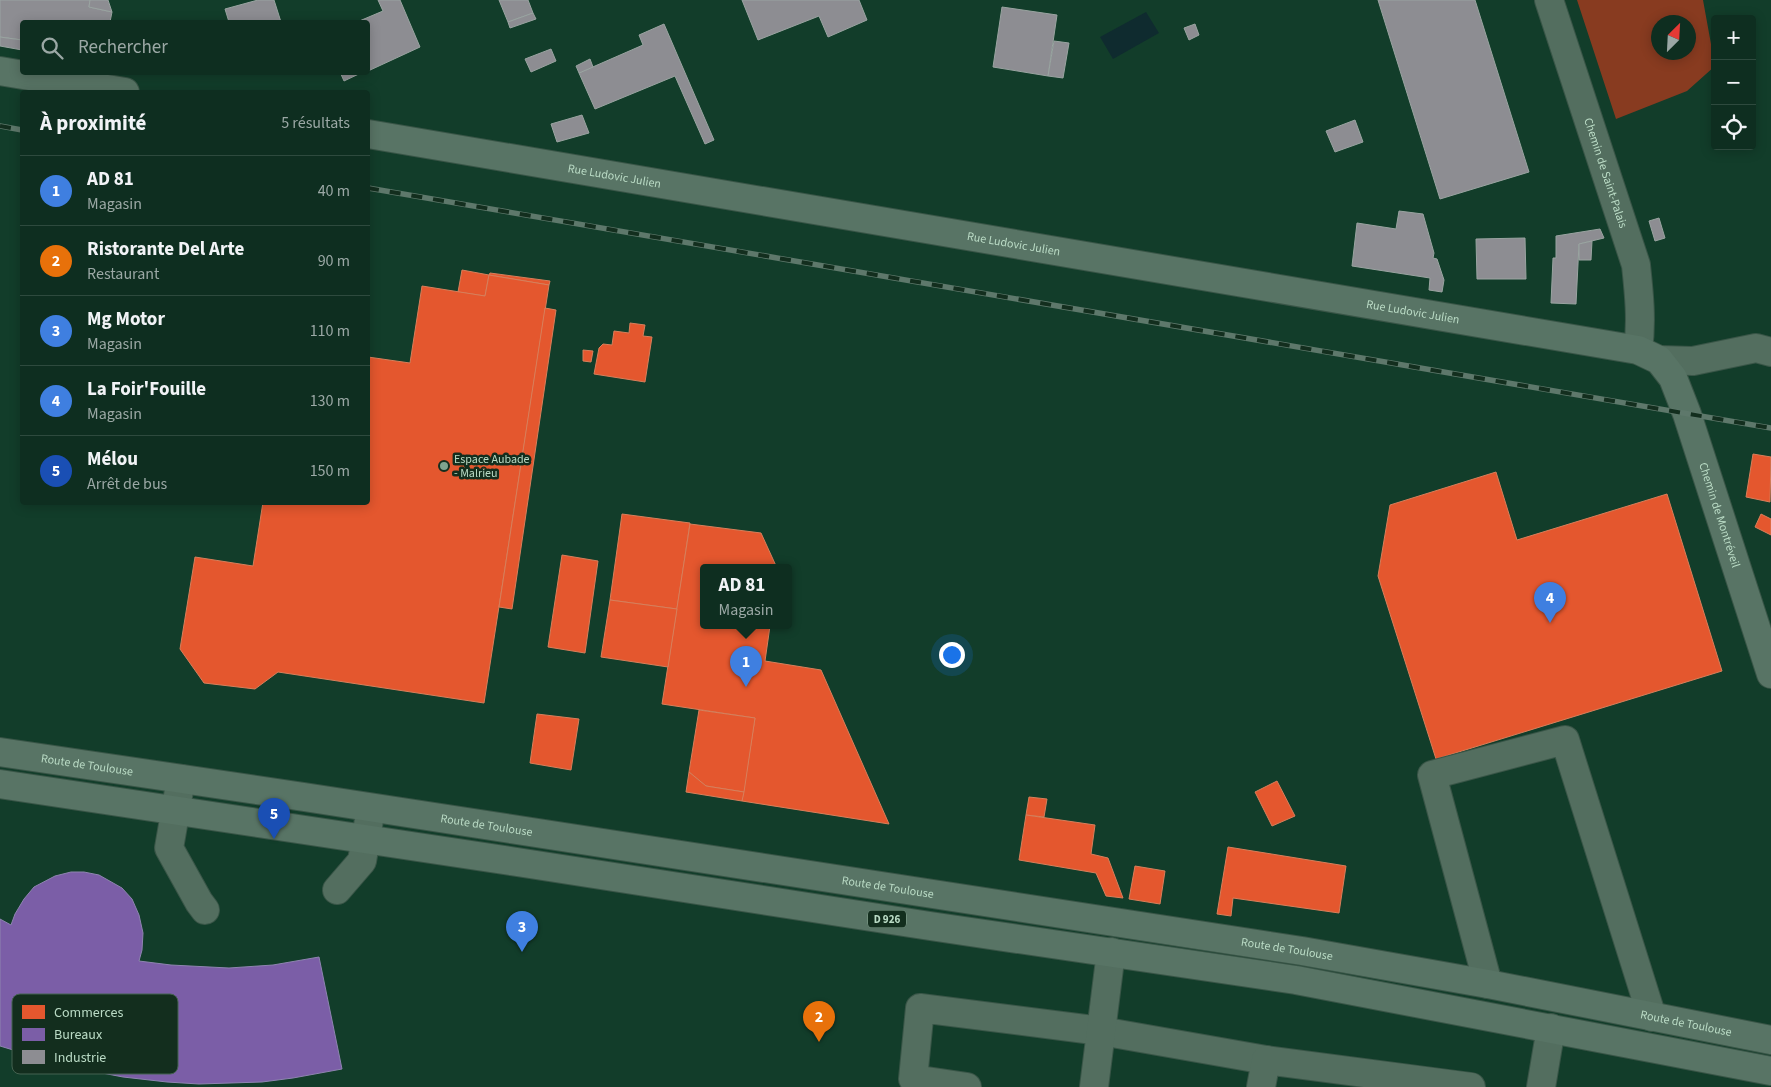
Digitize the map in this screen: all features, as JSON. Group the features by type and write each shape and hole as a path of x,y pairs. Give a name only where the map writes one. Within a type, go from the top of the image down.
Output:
{"main road":[{"path":"0,71 20,74"},
{"path":"24,75 113,90"},
{"name":"Rue Ludovic Julien","path":"370,134 1649,355"},
{"name":"Chemin de Montréveil","path":"1649,355 1674,378 1771,674"},
{"name":"Route de Toulouse","path":"0,752 1292,950 1488,984 1771,1040"},
{"name":"D 926","path":"0,784 1296,980 1771,1071"}],"street":[{"name":"Chemin de Saint-Palais","path":"1549,0 1636,265 1640,300 1640,333 1649,355"},
{"path":"1649,355 1693,360 1766,344"},
{"path":"1488,984 1432,775 1565,740 1652,1017"},
{"path":"181,779 169,848 199,902 206,910"},
{"path":"337,890 362,861 371,808"},
{"path":"1094,1087 1110,952"},
{"path":"967,1087 913,1079 920,1008 1101,1031 1266,1060 1472,1087"},
{"path":"1541,1087 1551,1028"},
{"path":"1261,1087 1266,1060"}],"shaded area":[{"path":"1577,0 1703,0 1711,44 1711,70 1687,91 1616,119"}],"water":[{"path":"1146,12 1159,33 1113,59 1100,37"}],"building: Commerces":[{"path":"462,270 489,275 485,296 458,292"},
{"path":"490,273 550,281 549,285 489,275"},
{"name":"Espace Aubade - Malrieu","path":"489,275 549,285 484,703 278,672 255,689 204,683 180,649 195,557 253,566 263,505 370,505 370,357 410,363 422,286 485,296"},
{"path":"545,308 556,310 512,609 499,607"},
{"path":"630,323 645,325 643,336 652,337 645,382 594,374 599,348 603,344 612,345 614,331 629,333"},
{"path":"583,350 593,351 591,362 583,361"},
{"path":"1753,454 1771,457 1770,502 1746,497"},
{"path":"1496,472 1517,540 1667,494 1722,671 1436,759 1378,576 1390,505"},
{"path":"622,514 690,523 677,609 610,600"},
{"path":"1761,514 1771,519 1771,535 1755,527"},
{"path":"690,524 761,533 775,564 700,564 700,629 770,629 765,661 821,670 889,824 742,801 755,718 662,704"},
{"path":"562,555 598,561 585,653 548,647"},
{"path":"610,600 677,609 668,667 601,657"},
{"path":"957,643 961,656 946,661 941,648"},
{"path":"699,710 755,718 744,792 706,786 689,772"},
{"path":"537,714 579,719 571,770 530,763"},
{"path":"689,772 706,786 744,792 742,801 686,792"},
{"path":"1277,781 1295,816 1272,826 1255,792"},
{"path":"1029,797 1047,799 1044,817 1026,815"},
{"path":"1026,815 1095,825 1091,854 1108,858 1123,898 1106,896 1096,873 1019,860"},
{"path":"1228,847 1346,866 1339,913 1233,898 1231,916 1217,914"},
{"path":"1135,866 1165,871 1160,904 1129,899"}],"building: Bureaux":[{"path":"71,872 84,872 99,875 122,888 132,899 139,915 143,933 139,961 171,965 229,968 273,965 319,957 342,1069 262,1082 199,1084 107,1074 178,1074 178,994 12,994 12,1050 0,1046 0,919 11,925 24,899 34,887 55,876"}],"building: Industrie":[{"path":"0,0 90,0 89,7 112,12 110,20 20,20 20,40 0,37"},
{"path":"90,0 108,0 112,12 89,7"},
{"path":"258,0 274,0 280,20 228,20 225,9"},
{"path":"378,0 400,0 420,47 370,70 370,20 362,20 383,11"},
{"path":"499,0 528,0 533,13 508,22"},
{"path":"742,0 859,0 867,20 828,37 819,16 758,40"},
{"path":"1378,0 1475,0 1529,172 1440,199"},
{"path":"1002,7 1057,15 1048,76 993,67"},
{"path":"533,13 536,19 510,28 508,22"},
{"path":"664,24 714,140 705,144 675,76 595,109 579,73 643,45 639,35"},
{"path":"1195,24 1199,35 1189,40 1184,28"},
{"path":"0,37 20,40 20,50 0,46"},
{"path":"1054,41 1069,43 1063,78 1048,76"},
{"path":"551,49 556,61 531,72 525,59"},
{"path":"590,59 593,67 579,73 576,66"},
{"path":"341,75 357,75 344,81"},
{"path":"582,115 589,133 557,142 551,124"},
{"path":"1355,120 1363,142 1335,152 1326,131"},
{"path":"1399,211 1423,214 1434,253 1433,258 1437,259 1444,280 1442,292 1429,290 1430,278 1352,266 1357,223 1396,229"},
{"path":"1659,218 1665,238 1655,241 1649,221"},
{"path":"1600,229 1604,238 1579,244 1576,304 1551,303 1553,258 1556,258 1556,236"},
{"path":"1525,238 1526,279 1477,279 1476,239"},
{"path":"1592,241 1591,260 1579,260 1579,244"}],"railway":[{"path":"0,126 20,130"},
{"path":"370,188 1771,428"}],"place":[{"name":"Espace Aubade - Malrieu","path":"444,466"},
{"name":"La Foir'Fouille","path":"1550,623"},
{"name":"AD 81","path":"746,687"},
{"name":"Mélou","path":"274,839"},
{"name":"Mg Motor","path":"522,952"},
{"name":"Ristorante Del Arte","path":"819,1042"}]}
